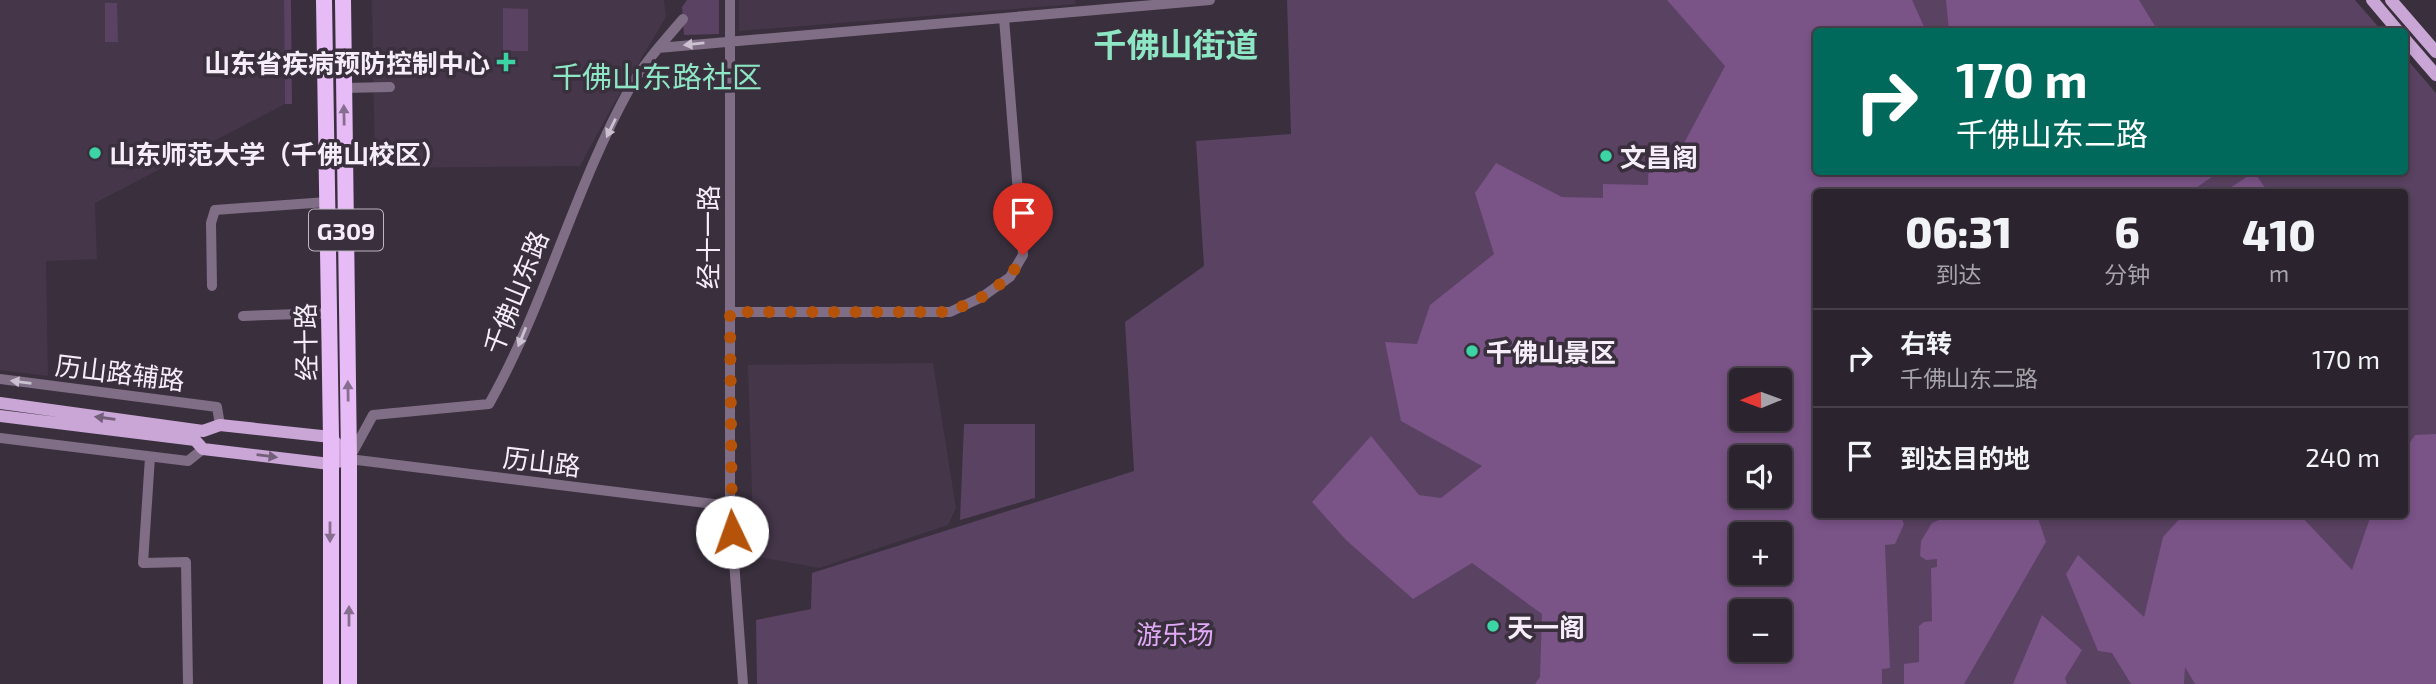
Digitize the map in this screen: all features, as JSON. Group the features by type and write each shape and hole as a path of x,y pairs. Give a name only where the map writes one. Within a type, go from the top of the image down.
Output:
{"highway":[{"name":"经十路","path":"324,0 331,438 331,684"},
{"name":"经十路","path":"343,0 349,684"}],"main road":[{"path":"2372,0 2396,28"},
{"path":"2391,0 2436,52"},
{"path":"2408,43 2436,75"},
{"path":"0,403 203,431 220,425 331,438 349,459"},
{"name":"历山路","path":"0,416 195,440 203,449 330,464 349,459"}],"street":[{"name":"经十一路","path":"730,0 730,506 743,684"},
{"path":"658,48 1210,0"},
{"path":"730,312 950,312 982,297 1010,277 1023,255 1004,18"},
{"name":"千佛山东路","path":"349,459 373,415 489,404 512,363 592,166 631,85 683,19"},
{"path":"344,88 390,87"},
{"path":"212,286 211,223 215,210 327,202"},
{"path":"243,316 329,313"},
{"name":"历山路辅路","path":"0,379 217,407 220,425"},
{"path":"0,438 188,461 203,449"},
{"path":"150,457 143,563 186,562 188,684"},
{"name":"历山路","path":"349,459 730,506"}],"shaded area":[{"name":"山东师范大学（千佛山校区）","path":"0,0 284,0 285,104 95,203 97,259 46,261 48,376 0,370"},
{"name":"山东省疾病预防控制中心","path":"372,0 664,0 666,17 580,166 375,168"},
{"path":"739,0 1075,0 1076,4 739,31"},
{"path":"1667,0 1912,0 1925,28 1813,28 1813,175 2215,175 2194,189 1813,189 1813,518 1901,518 1904,524 1895,544 1885,545 1890,668 1882,669 1882,684 1535,684 1540,677 1542,614 1472,563 1413,599 1346,540 1312,502 1371,436 1419,495 1441,498 1482,466 1401,421 1385,342 1417,344 1430,305 1494,254 1475,193 1496,163 1562,197 1603,198 1603,184 1648,185 1649,152 1682,147 1725,66"},
{"path":"1946,0 2139,0 2156,28 1949,28"},
{"path":"2250,175 2256,175 2266,189 2228,189"},
{"path":"933,363 956,508 948,525 819,568 754,556 748,365"},
{"path":"2436,434 2436,684 2195,684 2185,667 2184,684 2131,684 2112,653 2098,651 2066,574 2078,555 2144,617 2163,537 2180,518 2303,518 2352,570 2370,518 2408,518 2408,446 2415,435"},
{"path":"1944,518 2038,518 2046,542 1964,684 1904,684 1904,664 1919,662 1919,626 1932,621 1931,568 1937,567 1937,559 1926,560 1920,556 1921,541 1932,523"},
{"path":"2042,615 2082,650 2065,678 2067,684 2013,684"}],"green space":[{"path":"284,0 291,0 292,104 285,104"},
{"path":"687,0 719,0 719,34 684,35 682,7"},
{"name":"千佛山景区","path":"1287,0 2355,0 2379,28 1813,28 1813,175 2408,175 2408,60 2436,93 2436,684 757,684 756,620 811,609 812,573 1134,471 1125,322 1204,266 1196,141 1291,134"},
{"path":"105,3 117,3 118,42 105,42"},
{"path":"503,8 528,9 528,51 503,51"},
{"path":"964,424 1035,424 1035,498 960,520"}],"place":[{"name":"山东省疾病预防控制中心","path":"506,62"},
{"name":"山东师范大学（千佛山校区）","path":"95,153"},
{"name":"文昌阁","path":"1606,156"},
{"name":"千佛山景区","path":"1472,351"},
{"name":"天一阁","path":"1493,626"}],"district":[{"name":"千佛山街道","path":"1176,44"},
{"name":"千佛山东路社区","path":"657,76"}],"route":[{"path":"732,532 730,312 950,312 982,297 1010,277 1023,255"}],"park label":[{"name":"游乐场","path":"1175,633"}]}
